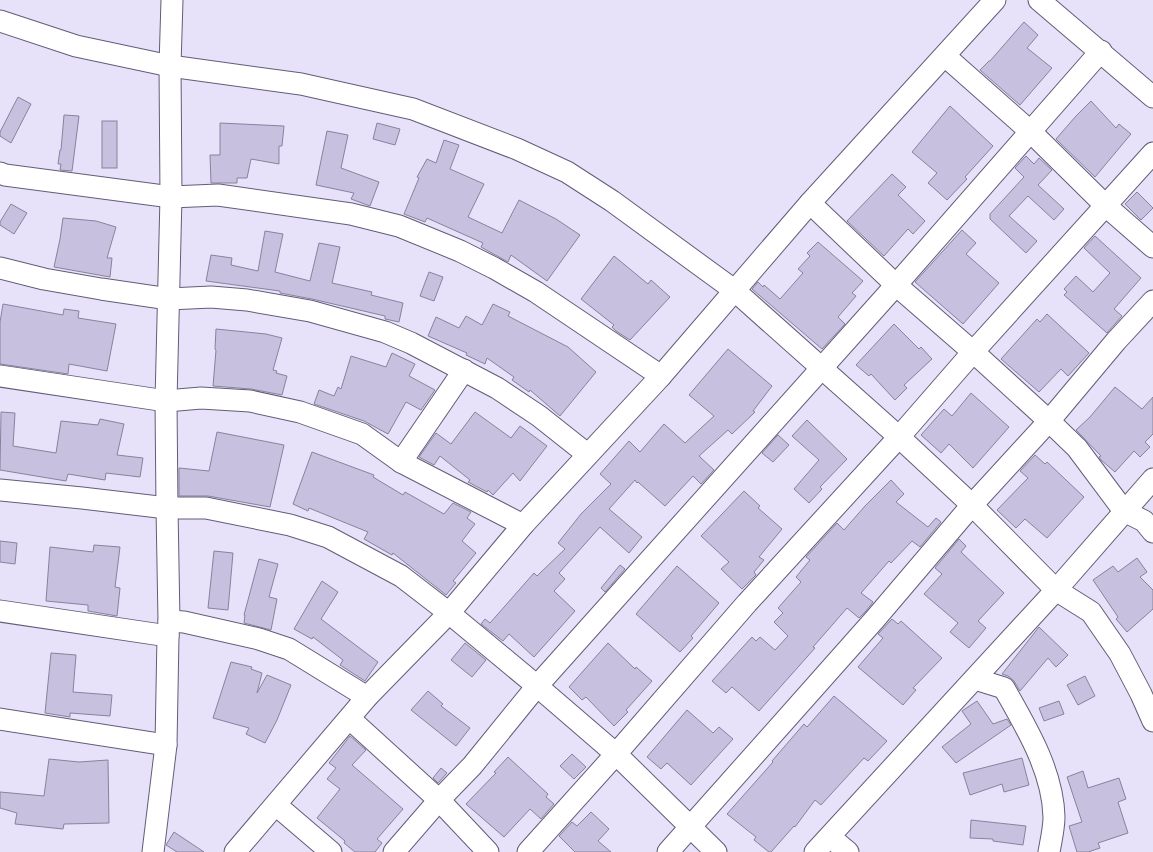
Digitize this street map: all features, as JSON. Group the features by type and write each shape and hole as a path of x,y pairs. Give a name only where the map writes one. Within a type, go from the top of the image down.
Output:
{"street":[{"path":"153,852 166,745 168,628 166,401 171,196 170,66 172,0"},
{"path":"235,852 368,697 449,612 523,525 661,376 810,203 995,0"},
{"path":"1040,0 1153,96"},
{"path":"0,20 76,46 170,66 301,84 413,109 517,149 567,172 612,201 734,290 822,367 972,505 1056,590 1091,612 1120,654 1153,721"},
{"path":"394,852 439,800 472,766 538,686 896,286 1101,51"},
{"path":"945,56 1031,132 1106,206 1153,247"},
{"path":"528,852 616,754 746,603 899,437 973,352 1153,153"},
{"path":"0,173 171,196 218,195 350,214 399,226 460,251 536,292 661,376"},
{"path":"810,203 896,286 1049,421 1077,448 1124,511 1144,521 1153,532"},
{"path":"0,268 44,279 168,299 211,297 247,300 310,311 384,332 410,343 497,388 518,401 587,454"},
{"path":"668,852 748,760 876,619 972,505 1049,421 1116,341 1153,302"},
{"path":"401,462 464,370"},
{"path":"0,376 166,401 200,398 250,401 300,412 362,434 401,462 523,525"},
{"path":"848,852 823,845 976,679 1153,480"},
{"path":"0,490 166,508 206,508 290,525 328,537 401,576 449,612 616,754 716,852"},
{"path":"0,611 168,628 184,622 259,639 289,649 368,697"},
{"path":"976,679 1004,688 1036,751 1048,781 1054,818 1049,852"},
{"path":"0,719 166,745"},
{"path":"350,719 439,800 488,852"},
{"path":"276,805 331,852"}],"building":[{"path":"1024,22 1038,35 1027,48 1052,68 1020,105 980,70"},
{"path":"18,97 31,104 11,143 0,136 0,132"},
{"path":"1091,101 1116,128 1119,124 1131,134 1095,177 1056,139"},
{"path":"950,106 993,146 965,177 967,179 947,200 928,183 937,173 912,152"},
{"path":"64,115 79,116 72,171 60,170 61,164 58,164"},
{"path":"102,121 117,121 117,168 102,168"},
{"path":"220,123 284,126 282,146 279,146 279,164 251,159 247,178 237,178 237,183 211,183 210,155 220,155"},
{"path":"377,123 400,129 395,145 373,139"},
{"path":"327,131 348,135 341,168 379,182 370,206 351,199 354,193 316,185"},
{"path":"444,140 459,145 450,169 484,184 468,217 502,233 519,200 556,219 580,235 547,281 511,255 508,262 481,247 483,243 427,218 425,222 404,214 419,178 417,177 427,159 436,163"},
{"path":"1026,156 1034,164 1039,158 1052,170 1038,185 1064,209 1054,220 1028,196 1009,216 1037,241 1026,253 990,219 990,214 1024,177 1015,168"},
{"path":"892,174 906,187 898,195 925,221 913,234 908,229 884,256 847,221"},
{"path":"1137,192 1153,208 1141,220 1125,204"},
{"path":"11,204 27,213 14,234 0,225"},
{"path":"63,218 96,221 116,227 107,258 112,258 110,277 54,267"},
{"path":"962,230 976,243 966,254 999,283 963,324 915,282"},
{"path":"265,231 283,234 275,272 310,281 319,243 340,247 332,283 372,292 371,295 403,303 399,322 385,319 385,316 280,293 280,291 206,281 211,255 232,258 231,265 258,271"},
{"path":"1095,236 1141,278 1114,309 1122,316 1107,333 1064,295 1067,292 1064,289 1076,276 1093,292 1110,273 1084,248"},
{"path":"818,242 863,281 852,293 856,296 838,317 845,324 822,349 752,289 758,282 780,299 803,273 798,269 810,256 807,253"},
{"path":"614,256 648,284 651,280 670,297 630,340 616,331 612,327 614,325 581,299"},
{"path":"429,272 443,277 434,301 420,296"},
{"path":"3,304 63,315 64,309 79,311 78,318 116,324 107,371 69,364 68,374 0,364 0,322"},
{"path":"493,304 510,312 508,316 568,347 596,372 560,416 530,390 529,392 512,380 514,377 487,358 485,364 466,355 467,353 428,336 436,317 459,328 466,316 482,325"},
{"path":"1047,314 1089,353 1068,376 1061,369 1039,392 1001,359 1037,319 1040,322"},
{"path":"894,324 932,359 904,385 907,388 895,400 871,374 869,376 856,365"},
{"path":"216,329 266,334 282,338 273,370 277,371 276,373 287,376 282,395 251,389 213,386"},
{"path":"728,349 772,386 753,411 755,412 732,434 728,430 699,456 714,470 701,484 693,476 665,506 635,480 609,509 642,537 629,553 600,527 559,573 565,579 554,591 575,611 534,657 509,634 503,641 481,624 485,619 490,623 534,573 537,576 565,549 558,543 581,514 611,484 600,474 629,441 640,452 664,424 685,443 714,416 689,395"},
{"path":"392,353 415,364 409,376 435,390 421,410 406,402 388,434 364,421 314,404 319,390 334,396 338,387 341,389 351,356 386,367"},
{"path":"1115,387 1142,409 1153,397 1153,434 1145,442 1150,447 1140,457 1134,451 1115,472 1101,460 1099,457 1101,456 1076,430 1090,417"},
{"path":"971,393 1009,427 973,468 949,444 941,453 921,435 944,409 952,416"},
{"path":"1,412 15,413 13,446 56,453 61,421 98,425 100,419 124,424 117,455 143,458 140,477 106,473 105,480 68,474 66,481 0,470"},
{"path":"475,412 511,438 520,426 547,446 520,481 513,473 493,495 488,490 487,492 468,482 470,480 440,456 434,465 419,457 436,433 451,444"},
{"path":"807,420 847,459 820,487 822,489 809,503 794,489 819,460 792,436"},
{"path":"217,432 284,445 270,507 208,496 179,496 179,468 209,471"},
{"path":"778,435 789,445 773,462 762,453"},
{"path":"312,452 374,475 373,477 403,495 405,492 444,514 453,503 471,512 467,518 475,524 462,541 476,553 453,581 456,583 446,595 393,553 392,555 364,539 368,532 309,508 308,511 293,504"},
{"path":"1035,455 1045,464 1047,462 1084,497 1047,538 1025,519 1016,528 997,510 1028,478 1020,471"},
{"path":"891,480 904,494 896,502 928,527 936,518 941,522 920,547 912,541 891,563 889,561 861,593 873,602 866,611 859,618 847,608 813,647 815,648 759,711 732,687 726,693 712,681 752,637 756,641 760,637 775,650 788,636 774,622 783,613 778,608 801,582 796,577 810,560 806,557 837,523 844,530"},
{"path":"744,491 760,506 758,508 782,529 759,557 764,560 754,572 756,575 742,589 721,569 729,562 701,536"},
{"path":"959,539 966,546 961,552 1004,593 978,621 986,628 969,648 950,632 958,623 924,594 942,574 935,568"},
{"path":"0,541 17,543 15,564 0,562"},
{"path":"94,545 120,547 115,587 120,588 117,616 88,611 88,605 46,601 50,547 93,552"},
{"path":"214,551 233,553 228,610 208,608"},
{"path":"1137,558 1147,572 1140,577 1153,590 1153,609 1127,632 1116,619 1118,617 1093,580 1113,566 1118,572"},
{"path":"259,559 278,564 269,597 277,599 271,630 244,623 244,615"},
{"path":"620,565 625,569 605,592 601,588"},
{"path":"677,566 719,603 680,652 636,614"},
{"path":"322,581 338,592 321,619 378,662 365,681 340,665 343,660 313,637 312,639 294,629"},
{"path":"892,619 898,624 901,621 942,658 913,688 916,690 903,705 858,667 883,638 878,634"},
{"path":"1039,627 1068,655 1056,667 1048,658 1020,691 1014,681 1002,674"},
{"path":"465,643 486,660 472,677 451,660"},
{"path":"608,643 635,669 636,667 652,681 626,710 628,712 614,726 586,697 582,700 569,687"},
{"path":"51,653 76,655 73,692 112,695 110,716 70,713 70,717 45,713"},
{"path":"231,662 252,667 251,669 262,673 257,693 267,675 291,685 277,720 265,743 246,734 249,728 213,718"},
{"path":"1085,676 1095,696 1078,705 1067,685"},
{"path":"428,691 443,704 441,706 470,728 456,746 411,710"},
{"path":"834,696 887,741 868,761 864,758 821,805 815,800 795,827 769,852 754,840 756,837 727,814 804,724 807,727"},
{"path":"977,701 993,724 1007,719 1011,725 956,763 942,747 971,724 962,711"},
{"path":"1059,701 1064,714 1044,721 1039,708"},
{"path":"687,710 713,733 719,727 733,739 691,785 667,763 661,769 647,757"},
{"path":"350,736 366,750 352,765 403,809 377,839 382,843 375,852 355,852 344,843 345,841 317,818 340,789 327,779 336,768 329,763"},
{"path":"572,754 586,767 574,779 560,766"},
{"path":"508,757 548,794 546,797 554,804 541,819 530,809 504,837 466,804 496,773 494,772"},
{"path":"1022,758 1029,785 1004,792 1002,784 970,795 963,773"},
{"path":"49,759 79,762 108,760 109,823 64,824 63,829 15,824 17,813 0,808 0,792 44,796"},
{"path":"441,768 447,773 438,783 433,778"},
{"path":"1083,771 1088,788 1119,778 1126,799 1118,802 1128,833 1098,843 1100,848 1088,852 1077,852 1069,826 1082,822 1067,777"},
{"path":"591,812 609,829 598,841 611,852 575,852 559,836 572,822 577,826"},
{"path":"971,820 1026,826 1023,845 993,841 993,839 970,838"},
{"path":"174,832 204,852 177,852 166,845"}]}
